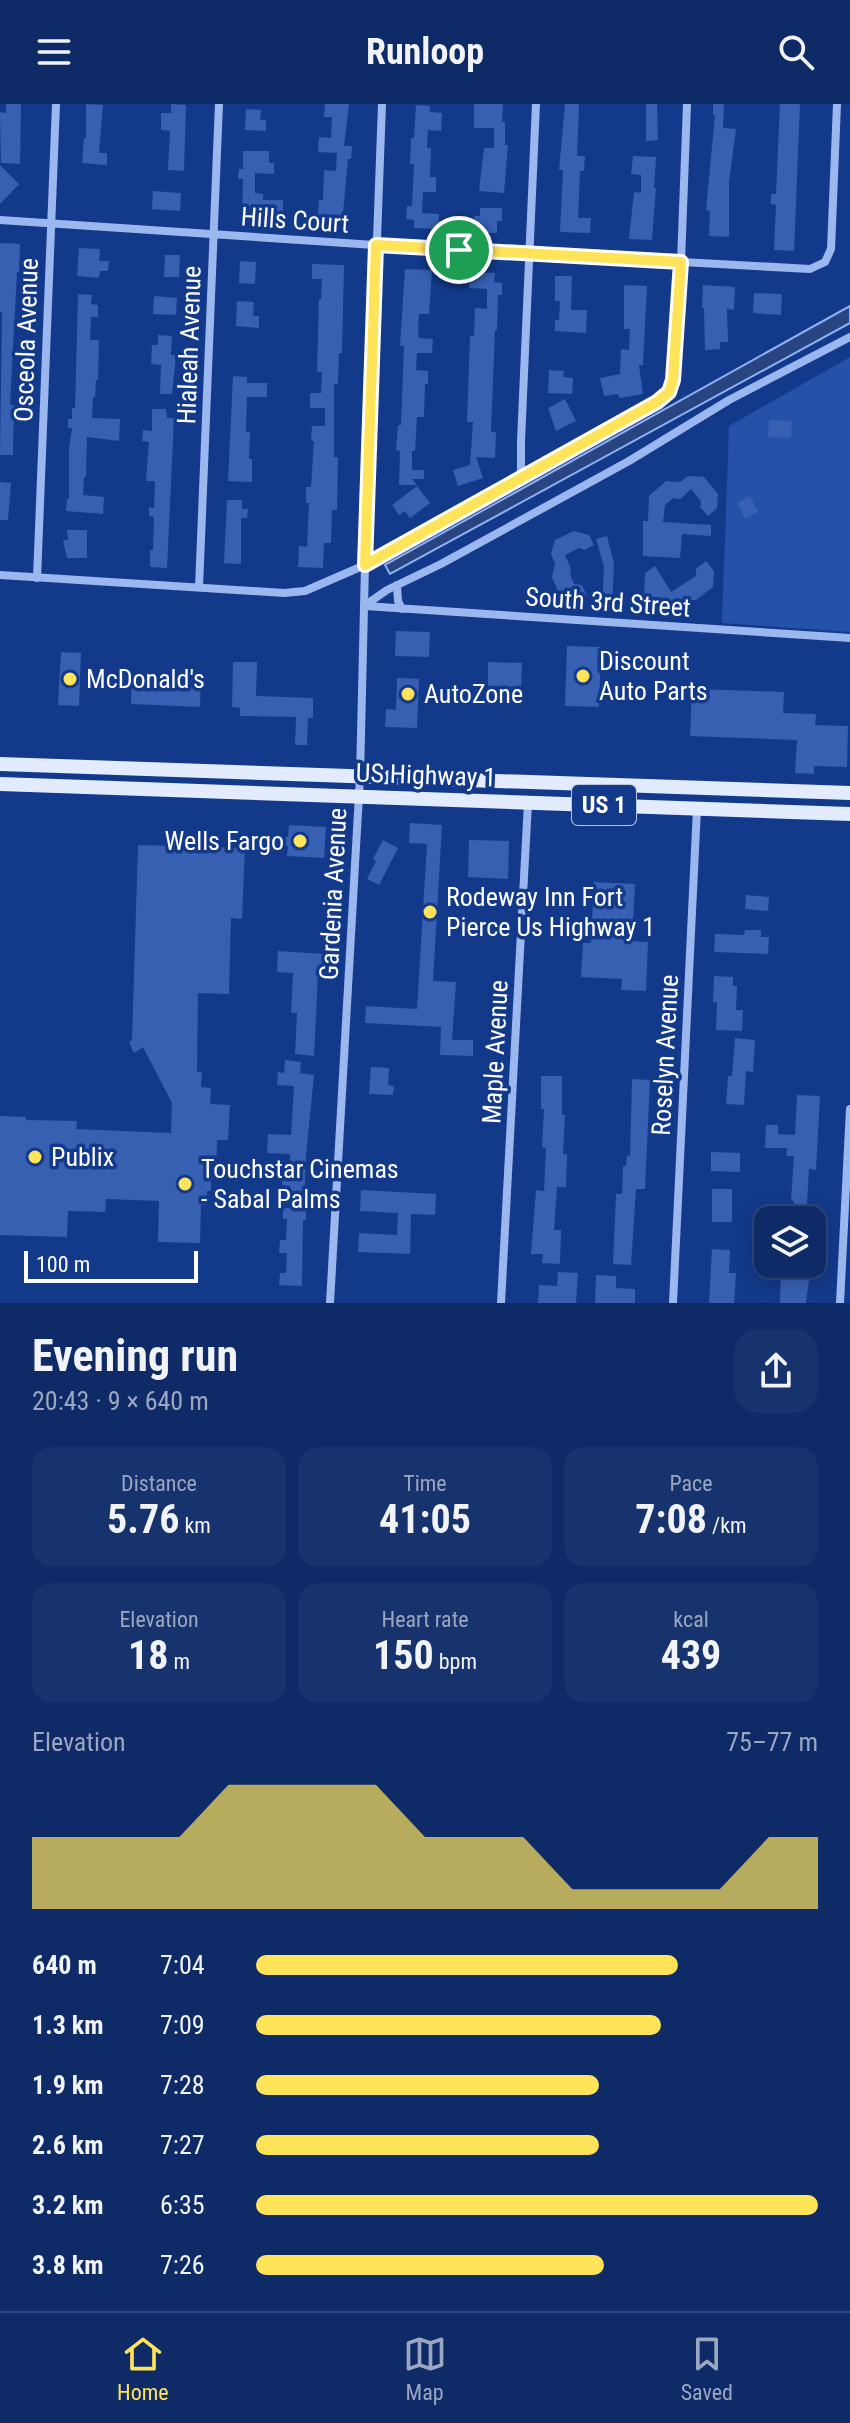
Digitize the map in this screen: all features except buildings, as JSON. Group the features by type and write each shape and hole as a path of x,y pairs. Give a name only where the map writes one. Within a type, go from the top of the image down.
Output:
{"main road":[{"name":"US Highway 1","path":"0,764 850,793"},
{"path":"57,786 85,777 97,767"},
{"path":"113,788 122,777 145,769"},
{"name":"US Highway 1","path":"0,784 850,814"}],"street":[{"name":"Osceola Avenue","path":"37,578 56,104"},
{"name":"Hialeah Avenue","path":"199,587 219,104"},
{"name":"Gardenia Avenue","path":"330,1303 360,777 382,104"},
{"path":"521,478 536,104"},
{"path":"0,575 284,593 305,591 365,565 657,402 669,392 673,380 687,104"},
{"name":"Hills Court","path":"0,220 810,269 825,262 831,249 837,104"},
{"path":"364,606 397,585 629,461 729,400 850,337"},
{"path":"397,585 402,609"},
{"name":"South 3rd Street","path":"364,606 850,638"},
{"name":"Maple Avenue","path":"501,1303 528,803"},
{"name":"Roselyn Avenue","path":"673,1303 697,809"},
{"path":"840,1303 850,1109"}],"shaded area":[{"path":"850,306 850,323 390,574 385,565"},
{"path":"850,357 850,632 722,623 729,426"}],"place":[{"name":"Discount Auto Parts","path":"583,676"},
{"name":"McDonald's","path":"70,679"},
{"name":"AutoZone","path":"408,694"},
{"name":"Wells Fargo","path":"300,841"},
{"name":"Rodeway Inn Fort Pierce Us Highway 1","path":"430,912"},
{"name":"Publix","path":"35,1157"},
{"name":"Touchstar Cinemas - Sabal Palms","path":"185,1184"}],"route":[{"path":"376,245 459,250 681,262 673,380 669,392 657,402 365,565 376,245"}]}
